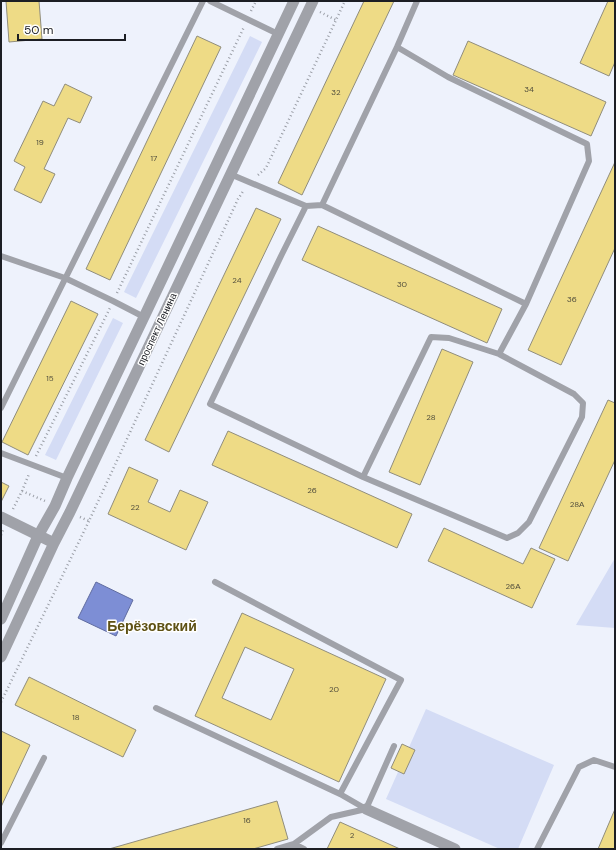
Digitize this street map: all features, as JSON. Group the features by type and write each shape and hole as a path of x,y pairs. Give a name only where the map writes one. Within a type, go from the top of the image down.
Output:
{"street":[{"name":"проспект Ленина","path":"1,619 4,602 55,506 294,1"},
{"name":"проспект Ленина","path":"1,657 313,1"},
{"path":"1,518 54,543"},
{"path":"4,602 22,612"},
{"path":"366,808 455,849"}],"lane":[{"path":"1,408 204,1"},
{"path":"210,1 278,34"},
{"path":"322,205 417,1"},
{"path":"397,46 448,77 587,144 588,161 526,304 499,354"},
{"path":"230,174 306,206 322,205 526,304"},
{"path":"306,206 210,404 363,477 506,538 518,533 529,522 582,417 583,404 574,394 499,354 449,338 430,337 363,477"},
{"path":"1,256 65,278 144,317"},
{"path":"1,452 67,478"},
{"path":"215,582 401,680 340,794"},
{"path":"156,708 340,794 366,808"},
{"path":"366,808 394,746"},
{"path":"1,843 44,758"},
{"path":"537,849 579,767 594,760 615,767"},
{"path":"293,847 331,817 366,808"},
{"path":"277,849 293,847 304,849"}],"path":[{"path":"55,506 22,491 32,465 113,301 256,1"},
{"path":"1,702 89,521 238,199 249,181 266,168 345,1"},
{"path":"70,512 89,521"}],"shaded area":[{"path":"250,36 262,42 136,298 124,292"},
{"path":"113,318 123,323 56,460 45,455"},
{"path":"615,558 615,628 576,625"},
{"path":"426,709 554,765 518,849 500,849 386,799"}],"water":[{"path":"96,582 133,600 116,636 78,618"}],"building":[{"path":"6,1 39,1 42,39 9,42"},
{"path":"364,1 394,1 302,195 278,183"},
{"path":"608,1 615,1 615,62 609,76 580,63"},
{"path":"197,36 221,47 110,280 86,269"},
{"path":"468,41 606,102 591,136 453,75"},
{"path":"65,84 92,97 80,123 68,118 44,169 55,174 41,203 14,190 25,167 14,161 43,101 54,106"},
{"path":"615,162 615,248 561,365 528,350"},
{"path":"256,208 281,219 169,452 145,440"},
{"path":"318,226 502,309 487,343 302,260"},
{"path":"71,301 98,314 28,455 2,442"},
{"path":"442,349 473,362 420,485 389,472"},
{"path":"608,400 615,403 615,460 568,561 539,548"},
{"path":"228,431 412,514 397,548 212,465"},
{"path":"129,467 158,480 148,502 170,512 180,490 208,502 186,550 108,514"},
{"path":"1,482 9,486 1,502"},
{"path":"444,528 523,564 531,548 555,559 532,608 428,561"},
{"path":"242,613 386,679 339,782 195,716","holes":["245,647 294,669 271,720 222,698"]},
{"path":"29,677 136,730 123,757 15,705"},
{"path":"1,731 30,745 1,807"},
{"path":"402,744 415,750 404,774 391,768"},
{"path":"277,801 288,839 253,849 109,849"},
{"path":"615,809 615,849 598,849"},
{"path":"340,822 400,849 327,849"}],"district":[{"name":"Берёзовский","path":"152,626"}]}
